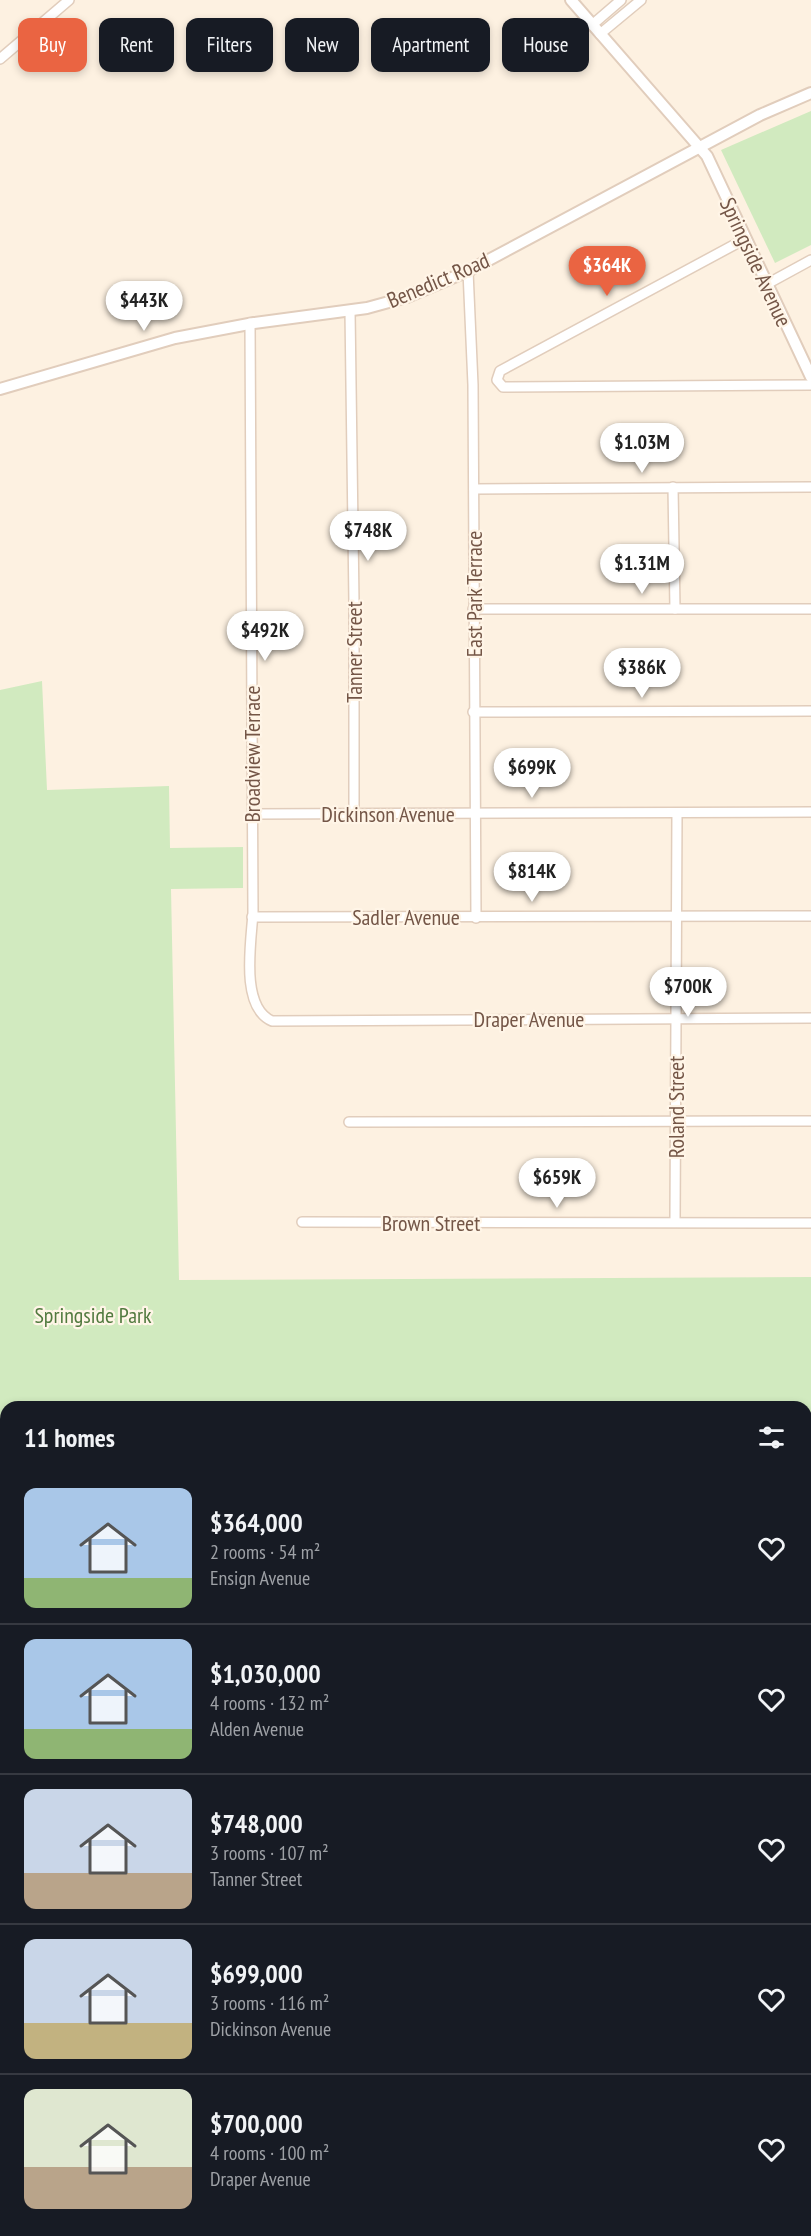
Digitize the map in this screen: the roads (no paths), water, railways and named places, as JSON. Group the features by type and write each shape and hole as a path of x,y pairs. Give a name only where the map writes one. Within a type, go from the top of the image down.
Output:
{"street":[{"path":"0,59 67,0"},
{"name":"Springside Avenue","path":"571,0 701,147 811,377"},
{"path":"592,25 621,0"},
{"path":"600,34 641,0"},
{"name":"Benedict Road","path":"0,388 175,338 250,323 350,310 407,297 468,271 760,115 811,93"},
{"path":"745,239 500,371 497,380 503,387 811,386"},
{"path":"766,284 811,260"},
{"name":"East Park Terrace","path":"468,271 472,325 476,918"},
{"name":"Tanner Street","path":"350,310 354,511 354,814"},
{"name":"Broadview Terrace","path":"250,323 253,814 251,985 255,1005"},
{"path":"673,487 675,609"},
{"path":"474,489 811,487"},
{"path":"473,609 811,609"},
{"path":"473,712 811,711"},
{"name":"Dickinson Avenue","path":"253,814 811,812"},
{"name":"Roland Street","path":"675,1222 676,813"},
{"name":"Sadler Avenue","path":"252,917 811,916"},
{"name":"Draper Avenue","path":"255,1005 263,1017 272,1021 811,1018"},
{"path":"349,1122 811,1121"},
{"name":"Brown Street","path":"302,1222 811,1223"}],"park label":[{"name":"Springside Park","path":"93,1315"}]}
